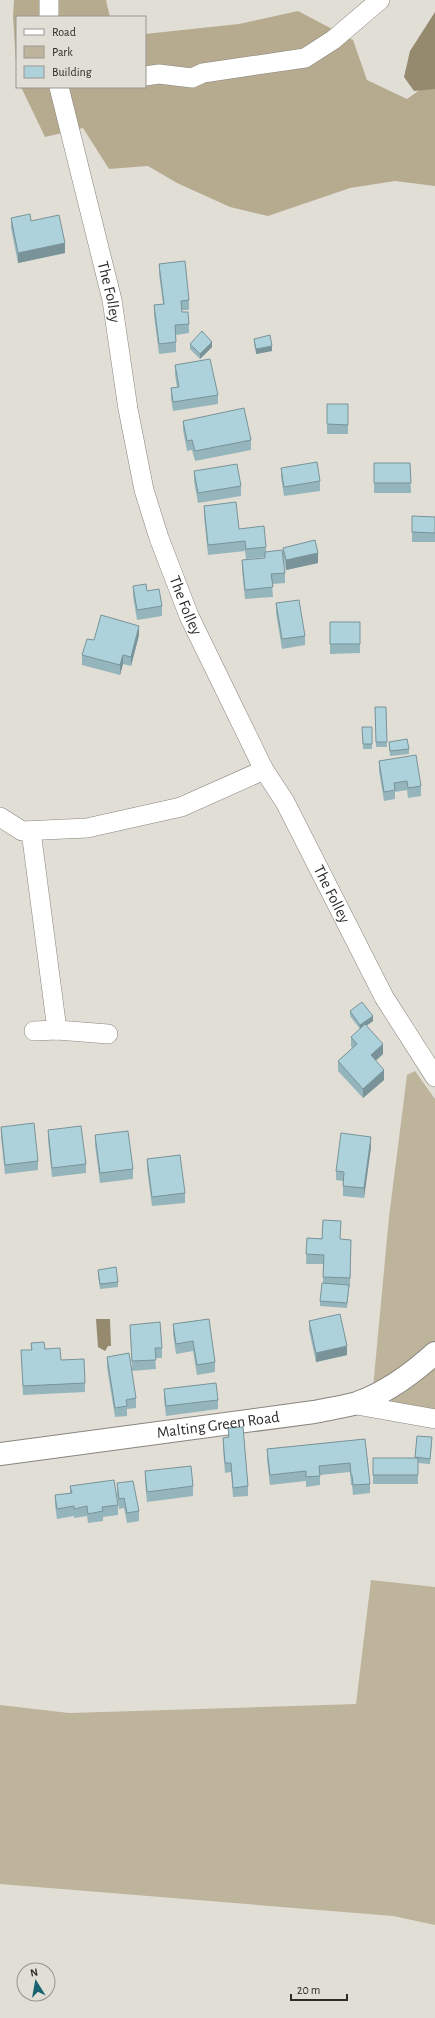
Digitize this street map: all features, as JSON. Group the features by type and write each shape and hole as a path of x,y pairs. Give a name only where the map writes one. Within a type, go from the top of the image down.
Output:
{"street":[{"path":"49,0 49,16"},
{"path":"146,76 159,74 192,78 203,73 305,58 333,40 380,0"},
{"name":"The Folley","path":"59,88 112,300 128,409 144,490 159,538 189,616 264,770 285,802 384,997 435,1077"},
{"path":"0,817 22,831 88,828 182,807 264,770"},
{"path":"31,831 57,1030"},
{"path":"34,1031 57,1030 108,1034"},
{"path":"351,1404 380,1392 418,1368 435,1353"},
{"name":"Malting Green Road","path":"0,1454 314,1412 351,1404 435,1419"}],"green space":[{"path":"415,1071 435,1099 435,1344 373,1388 389,1217 407,1075"},
{"path":"435,1366 435,1410 395,1404 390,1399 416,1384"},
{"path":"371,1580 435,1587 435,1925 393,1916 0,1884 0,1705 69,1713 356,1704"}],"shaded area":[{"path":"14,0 106,0 110,16 16,16 16,64 13,16"},
{"path":"298,11 353,40 367,80 407,99 435,79 435,186 395,181 350,188 268,216 230,207 177,183 148,166 109,169 83,128 45,137 21,88 146,88 146,34 239,24"},
{"path":"435,12 435,89 414,91 404,77 410,51"},
{"path":"96,1319 110,1319 111,1346 108,1346 105,1351 98,1347"}],"building":[{"path":"30,214 31,221 59,215 65,243 18,253 11,218"},
{"path":"185,261 189,300 181,301 182,312 188,312 189,324 175,325 176,342 159,344 154,305 164,304 159,264"},
{"path":"202,331 212,342 200,354 190,344"},
{"path":"270,335 272,346 256,349 254,339"},
{"path":"210,359 218,395 173,402 171,388 179,387 175,365"},
{"path":"327,404 348,404 348,425 327,424"},
{"path":"244,408 251,440 195,451 192,440 187,441 183,421"},
{"path":"317,462 320,481 284,487 281,468"},
{"path":"374,463 410,463 411,483 374,483"},
{"path":"237,464 241,486 198,493 194,471"},
{"path":"236,502 239,529 264,526 266,547 246,549 245,541 208,545 204,506"},
{"path":"412,516 435,517 435,533 412,532"},
{"path":"315,540 318,553 286,560 283,548"},
{"path":"282,550 285,573 271,574 273,587 245,590 242,560 265,558 265,552"},
{"path":"146,584 147,591 159,589 162,606 137,610 133,586"},
{"path":"299,600 305,636 282,639 276,603"},
{"path":"101,615 139,626 131,657 123,655 120,665 82,655 87,639 94,640"},
{"path":"330,622 360,622 360,644 330,644"},
{"path":"375,707 386,707 387,742 376,742"},
{"path":"362,727 372,727 372,744 363,744"},
{"path":"407,739 409,749 390,751 389,742"},
{"path":"416,755 421,786 408,788 407,781 394,783 395,790 384,792 379,761"},
{"path":"362,1002 373,1016 360,1025 350,1011"},
{"path":"365,1024 383,1044 371,1055 384,1070 363,1089 338,1061 357,1044 351,1037"},
{"path":"34,1123 38,1161 5,1165 1,1127"},
{"path":"81,1126 86,1164 52,1168 48,1130"},
{"path":"128,1131 133,1169 100,1173 95,1135"},
{"path":"341,1133 371,1137 364,1188 343,1186 344,1172 336,1171"},
{"path":"180,1155 185,1193 152,1197 147,1159"},
{"path":"323,1220 341,1221 340,1239 351,1240 350,1278 323,1277 324,1255 306,1254 307,1238 322,1239"},
{"path":"116,1267 118,1282 100,1284 98,1270"},
{"path":"322,1283 349,1285 347,1303 320,1301"},
{"path":"340,1314 347,1346 316,1353 309,1321"},
{"path":"209,1319 215,1362 197,1365 193,1341 176,1344 173,1324"},
{"path":"160,1322 162,1348 155,1348 156,1360 132,1361 130,1325"},
{"path":"44,1342 45,1349 60,1348 61,1360 84,1359 85,1383 23,1386 21,1350 32,1350 31,1343"},
{"path":"129,1353 136,1398 126,1400 127,1406 115,1408 107,1357"},
{"path":"216,1383 218,1400 166,1406 164,1389"},
{"path":"243,1427 248,1486 233,1488 231,1463 225,1463 223,1438 229,1437 228,1428"},
{"path":"417,1436 432,1437 430,1459 415,1457"},
{"path":"365,1439 370,1484 353,1485 350,1463 319,1466 320,1476 306,1477 306,1471 270,1475 267,1449"},
{"path":"373,1458 418,1458 418,1475 373,1475"},
{"path":"191,1466 193,1486 147,1492 145,1471"},
{"path":"114,1480 118,1505 102,1507 103,1511 88,1514 87,1506 74,1509 74,1506 57,1509 55,1495 72,1493 70,1486"},
{"path":"133,1481 139,1511 127,1513 124,1498 119,1499 117,1483"}]}
